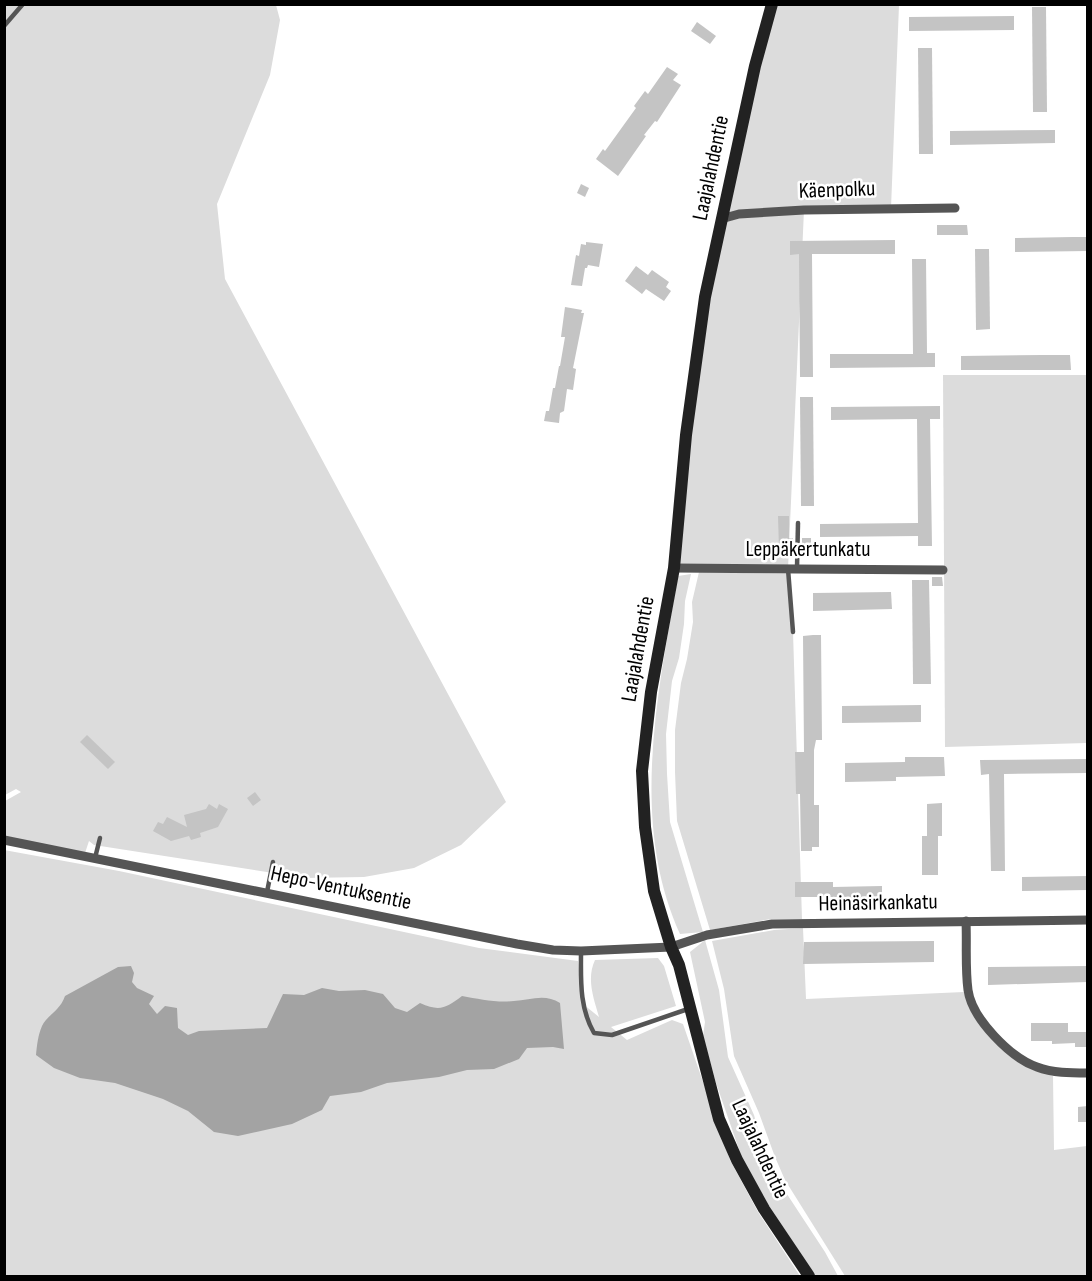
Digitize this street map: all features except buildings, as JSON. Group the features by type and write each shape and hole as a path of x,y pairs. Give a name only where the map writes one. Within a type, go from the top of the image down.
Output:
{"street":[{"name":"Laajalahdentie","path":"772,4 755,66 703,309 686,435 674,568 651,692 642,771 645,826 654,891 679,965 719,1119 764,1209 809,1276"},
{"name":"Käenpolku","path":"721,219 739,214 804,210 955,208"},
{"name":"Leppäkertunkatu","path":"674,568 943,570"},
{"name":"Hepo-Ventuksentie","path":"4,840 553,950 581,951 671,946"},
{"name":"Heinäsirkankatu","path":"671,946 707,935 772,924 1088,920"},
{"path":"966,921 968,992 974,1008 985,1025 1005,1046 1026,1062 1053,1072 1088,1073"}],"lane":[{"path":"4,26 23,4"},
{"path":"793,632 792,568 798,524"},
{"path":"95,858 100,838"},
{"path":"267,892 273,862"},
{"path":"581,951 582,995 587,1020 594,1033 612,1035 690,1009"}],"shaded area":[{"path":"5,5 276,5 280,20 270,75 217,204 225,279 506,802 461,845 414,868 364,877 305,878 94,845 89,841 84,856 5,840 5,801 21,792 16,789 5,795"},
{"path":"772,5 899,5 891,208 804,210 788,569 674,568 705,297"},
{"path":"943,375 1087,375 1087,743 945,747"},
{"path":"699,572 788,574 793,632 802,919 771,919 710,930 677,821 675,730 681,683 693,622 692,602"},
{"path":"691,574 685,601 679,658 672,681 666,734 667,774 670,822 703,932 680,934 664,891 655,847 652,756 656,711 678,576"},
{"path":"4,850 119,871 479,948 578,961 583,1004 599,1017 591,982 595,960 658,958 664,966 676,1006 611,1027 627,1040 672,1020 683,1024 730,1160 758,1212 800,1276 5,1276"},
{"path":"803,928 806,999 964,992 971,1010 1035,1070 1053,1076 1054,1150 1087,1146 1087,1276 845,1276 785,1180 734,1056 724,989 712,941 774,930"},
{"path":"705,940 719,990 728,1057 754,1115 779,1182 838,1276 816,1276 769,1206 742,1158 716,1083 703,1036 705,1022 690,952"},
{"path":"131,966 134,973 132,982 137,988 154,996 149,1004 157,1014 165,1006 177,1008 178,1028 188,1035 199,1031 267,1028 283,994 304,995 322,988 339,991 365,990 383,994 395,1008 407,1012 420,1003 438,1008 462,996 501,1001 549,998 560,1003 564,1049 527,1048 519,1059 494,1069 467,1070 439,1077 387,1083 361,1092 330,1096 322,1110 292,1124 238,1136 214,1132 188,1111 163,1099 115,1083 80,1078 54,1068 36,1055 42,1026 65,996 118,967"}]}
